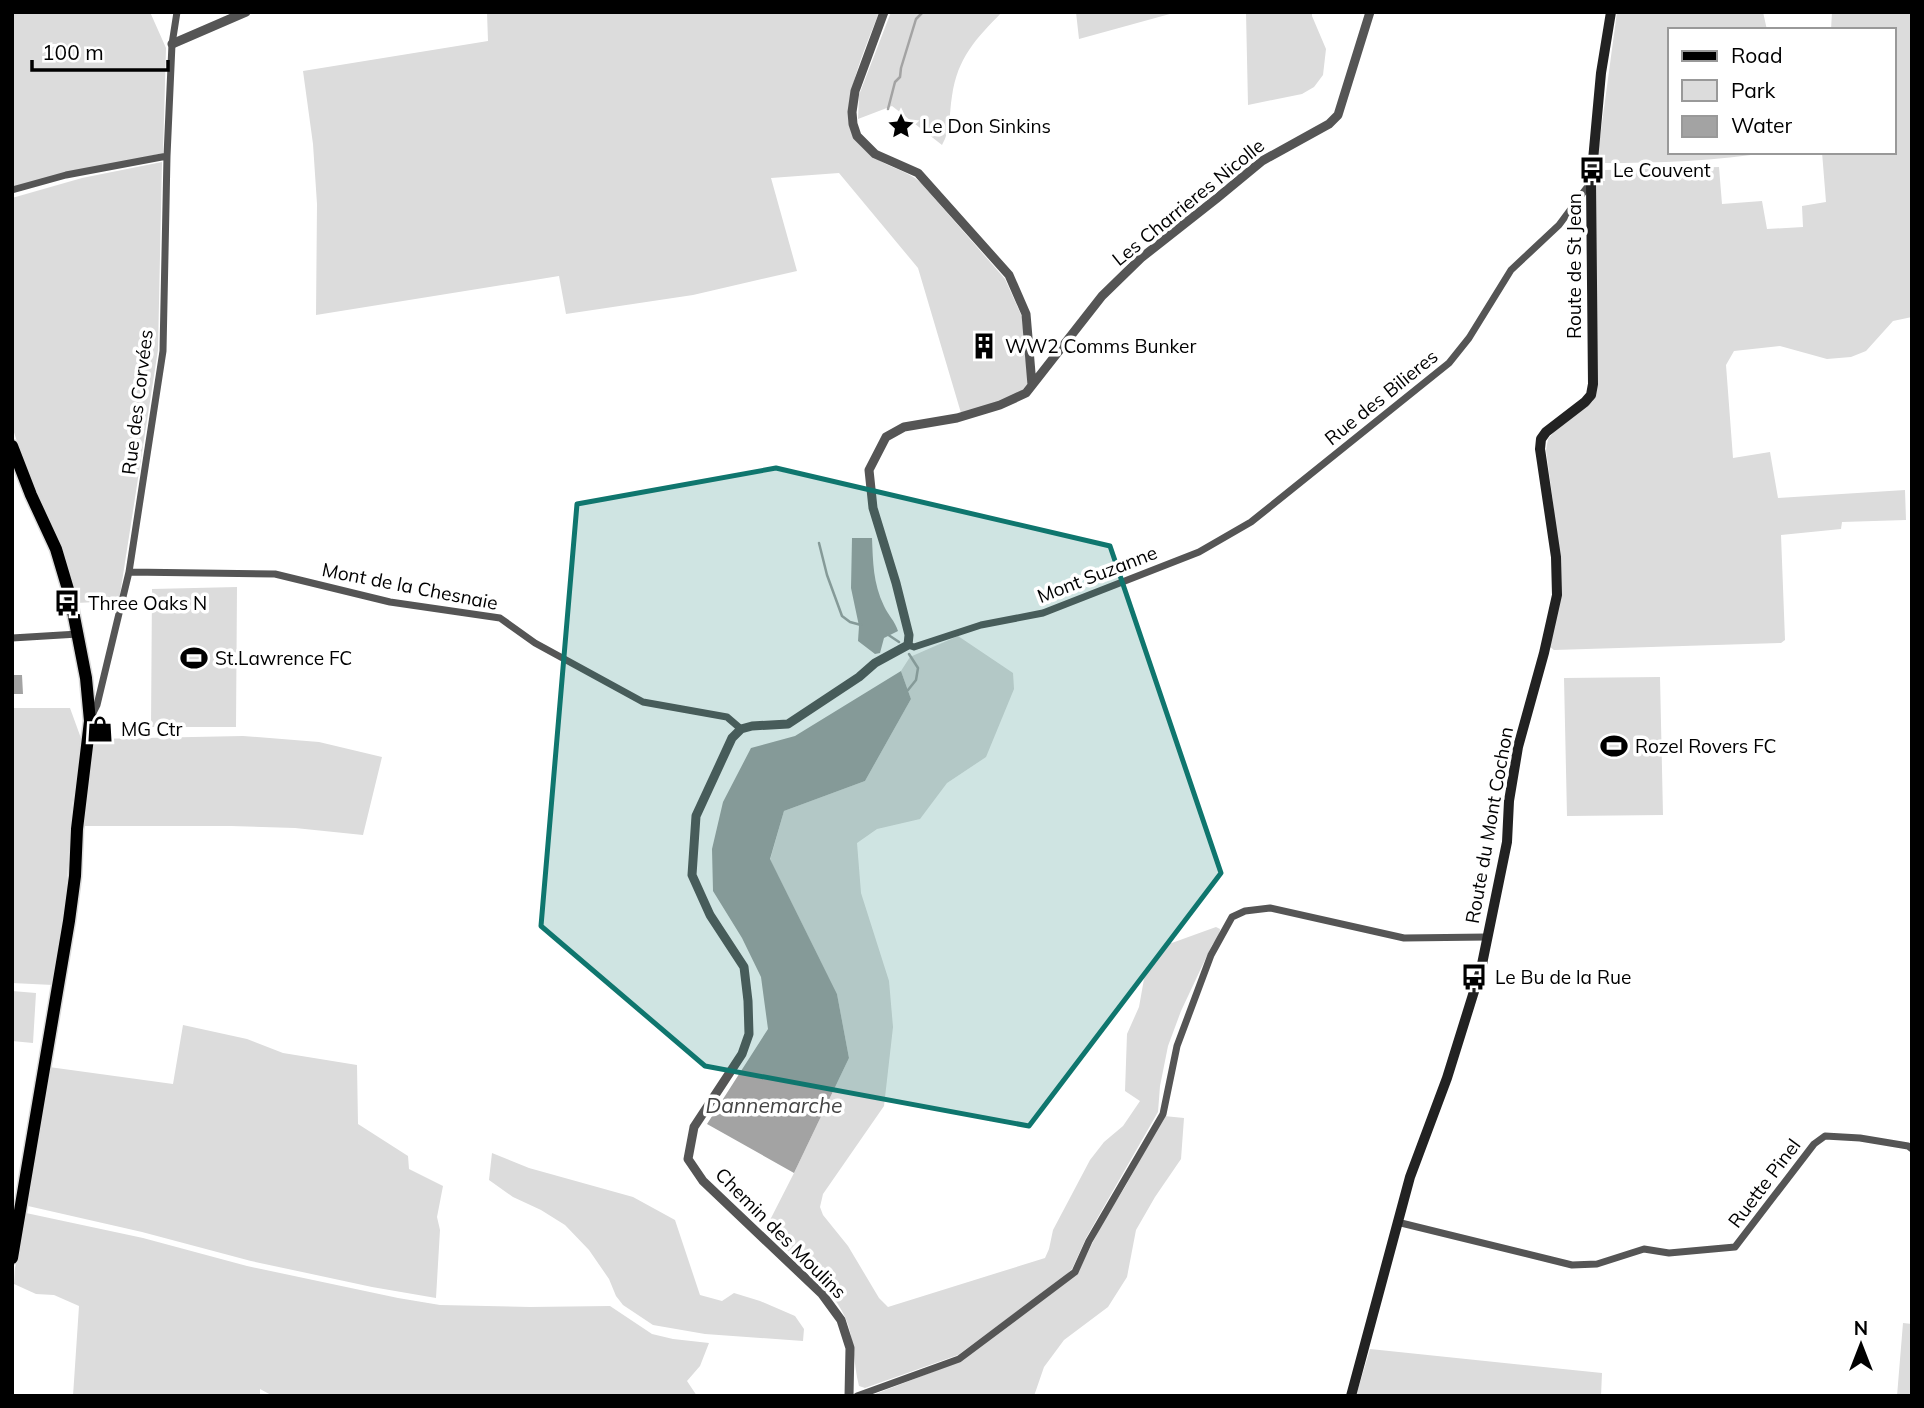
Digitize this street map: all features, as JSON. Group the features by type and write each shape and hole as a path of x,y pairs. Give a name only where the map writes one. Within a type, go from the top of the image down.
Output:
{"main road":[{"name":"Route de St Jean","path":"1591,395 1591,182 1601,73 1611,12"},
{"name":"Route du Mont Cochon","path":"1351,1396 1410,1177 1447,1078 1481,969 1507,842 1509,801 1518,747 1557,595 1556,557 1540,449 1541,439 1591,395"},
{"path":"12,446 56,549 71,596 86,678 90,721 69,921 13,1251"}],"street":[{"name":"Rue des Corvées","path":"90,721 97,705 129,572 163,351 167,156 172,44 177,12"},
{"path":"172,44 246,12"},
{"path":"741,729 788,724 859,677 875,663 908,645 909,635 897,583 873,509 870,470 886,437 904,427 957,418 1000,405 1026,393 1032,385 1026,314 1009,275 918,173 875,154 857,136 852,112 855,92 884,12"},
{"name":"Les Charrieres Nicolle","path":"1032,385 1045,372 1102,296 1141,258 1262,161 1329,124 1338,115 1370,12"},
{"path":"12,190 66,175 167,156"},
{"name":"Rue des Bilieres","path":"1251,522 1449,363 1469,338 1511,270 1559,225 1591,182"},
{"name":"Mont Suzanne","path":"908,645 914,647 981,625 1043,613 1199,552 1251,522"},
{"name":"Mont de la Chesnaie","path":"129,572 275,574 390,602 500,618 536,643 643,702 727,717 741,729"},
{"path":"12,639 78,634"},
{"path":"86,678 104,678"},
{"name":"Chemin des Moulins","path":"741,729 732,738 696,816 692,875 710,915 744,967 749,1034 742,1054 694,1127 688,1160 704,1181 822,1294 841,1320 850,1348 849,1396"},
{"path":"857,1396 959,1359 1074,1272 1089,1241 1163,1114 1177,1046 1210,955 1232,917 1245,911 1270,908 1404,939 1487,937"},
{"name":"Ruette Pinel","path":"1397,1222 1572,1265 1597,1264 1644,1249 1669,1253 1735,1247 1814,1144 1825,1136 1860,1138 1909,1146 1912,1149"}],"highlighted area":[{"path":"776,468 1110,546 1221,873 1029,1126 705,1066 541,926 577,504"}],"green space":[{"path":"12,12 150,12 166,48 163,153 12,187"},
{"path":"487,12 879,12 852,90 849,121 852,133 871,155 921,183 1005,279 1022,317 1028,383 1016,395 961,413 918,268 839,173 771,178 797,271 693,295 566,314 559,276 316,315 317,204 313,144 303,71 488,41"},
{"path":"891,12 1002,12 963,60 955,82 948,127 942,145 892,106 858,119 859,95"},
{"path":"1076,12 1177,12 1079,39"},
{"path":"1246,12 1312,12 1326,49 1323,75 1314,87 1302,94 1248,105"},
{"path":"1617,12 1763,12 1767,28 1668,28 1668,154 1758,154 1666,162 1602,163 1597,160"},
{"path":"1832,12 1912,12 1912,317 1893,321 1866,351 1851,357 1827,359 1780,346 1734,351 1726,365 1733,458 1770,452 1778,498 1905,490 1906,520 1842,522 1841,529 1781,535 1785,640 1781,643 1554,650 1550,647 1561,593 1546,450 1548,439 1553,433 1593,401 1596,172 1719,167 1722,204 1762,201 1767,229 1803,227 1802,206 1826,202 1822,154 1896,154 1896,28 1831,28"},
{"path":"162,162 158,350 119,601 76,603 63,548 37,493 12,426 12,198 82,178"},
{"name":"St.Lawrence FC","path":"237,587 236,727 151,727 152,589"},
{"path":"958,636 1013,673 1014,689 986,757 947,783 920,819 877,829 857,843 861,893 889,981 893,1027 884,1106 823,1194 820,1207 823,1215 848,1246 879,1298 888,1307 1045,1258 1053,1230 1090,1160 1104,1142 1123,1126 1140,1101 1125,1091 1127,1034 1139,1007 1144,979 1157,955 1169,944 1216,927 1220,929 1219,936 1212,945 1181,1011 1168,1046 1158,1112 1086,1238 1072,1269 958,1355 865,1388 859,1386 851,1334 838,1305 820,1282 768,1232 769,1222 849,1058 837,994 770,860 784,811 865,781 911,699 901,671 910,657"},
{"name":"Rozel Rovers FC","path":"1660,677 1663,815 1567,816 1564,678"},
{"path":"12,708 70,708 82,741 72,807 65,909 53,985 12,983"},
{"path":"243,736 319,742 382,757 363,835 295,828 82,826 93,739"},
{"path":"12,991 36,993 33,1043 12,1041"},
{"path":"183,1025 247,1039 283,1053 357,1065 358,1124 408,1156 409,1169 443,1186 437,1217 440,1230 436,1298 251,1261 28,1206 49,1067 173,1084"},
{"path":"1164,1116 1184,1118 1181,1159 1136,1230 1127,1277 1108,1307 1064,1340 1044,1367 1034,1396 870,1396 961,1361 1077,1274 1103,1222"},
{"path":"492,1153 529,1168 633,1197 675,1220 700,1295 722,1301 734,1293 795,1316 804,1329 803,1341 705,1334 653,1325 623,1305 589,1250 565,1225 513,1197 489,1180"},
{"path":"26,1213 143,1238 247,1266 440,1305 610,1306 652,1334 709,1343 700,1366 687,1381 697,1396 273,1396 260,1389 260,1396 73,1396 79,1306 54,1295 36,1294 14,1284"},
{"path":"1903,1323 1912,1324 1912,1396 1897,1396"},
{"path":"1370,1349 1602,1373 1601,1396 1356,1396"}],"water":[{"path":"852,538 872,538 878,589 898,631 884,638 880,653 875,654 858,641 859,626 851,588"},
{"name":"Dannemarche","path":"901,671 911,699 865,781 784,811 770,859 837,994 849,1058 794,1173 707,1124 768,1029 761,977 742,938 713,891 712,849 723,802 751,748 795,736"},
{"path":"12,675 22,675 23,694 13,694"}],"waterway":[{"path":"888,109 916,19 923,12"},
{"path":"819,543 842,616 861,625"},
{"path":"887,634 899,642"},
{"path":"908,690 916,680 918,668 909,654"}],"place":[{"name":"Le Don Sinkins","path":"901,126"},
{"name":"Le Couvent","path":"1592,170"},
{"name":"WW2 Comms Bunker","path":"984,346"},
{"name":"Three Oaks N","path":"67,603"},
{"name":"St.Lawrence FC","path":"194,658"},
{"name":"MG Ctr","path":"100,729"},
{"name":"Rozel Rovers FC","path":"1614,746"},
{"name":"Le Bu de la Rue","path":"1474,977"}]}
